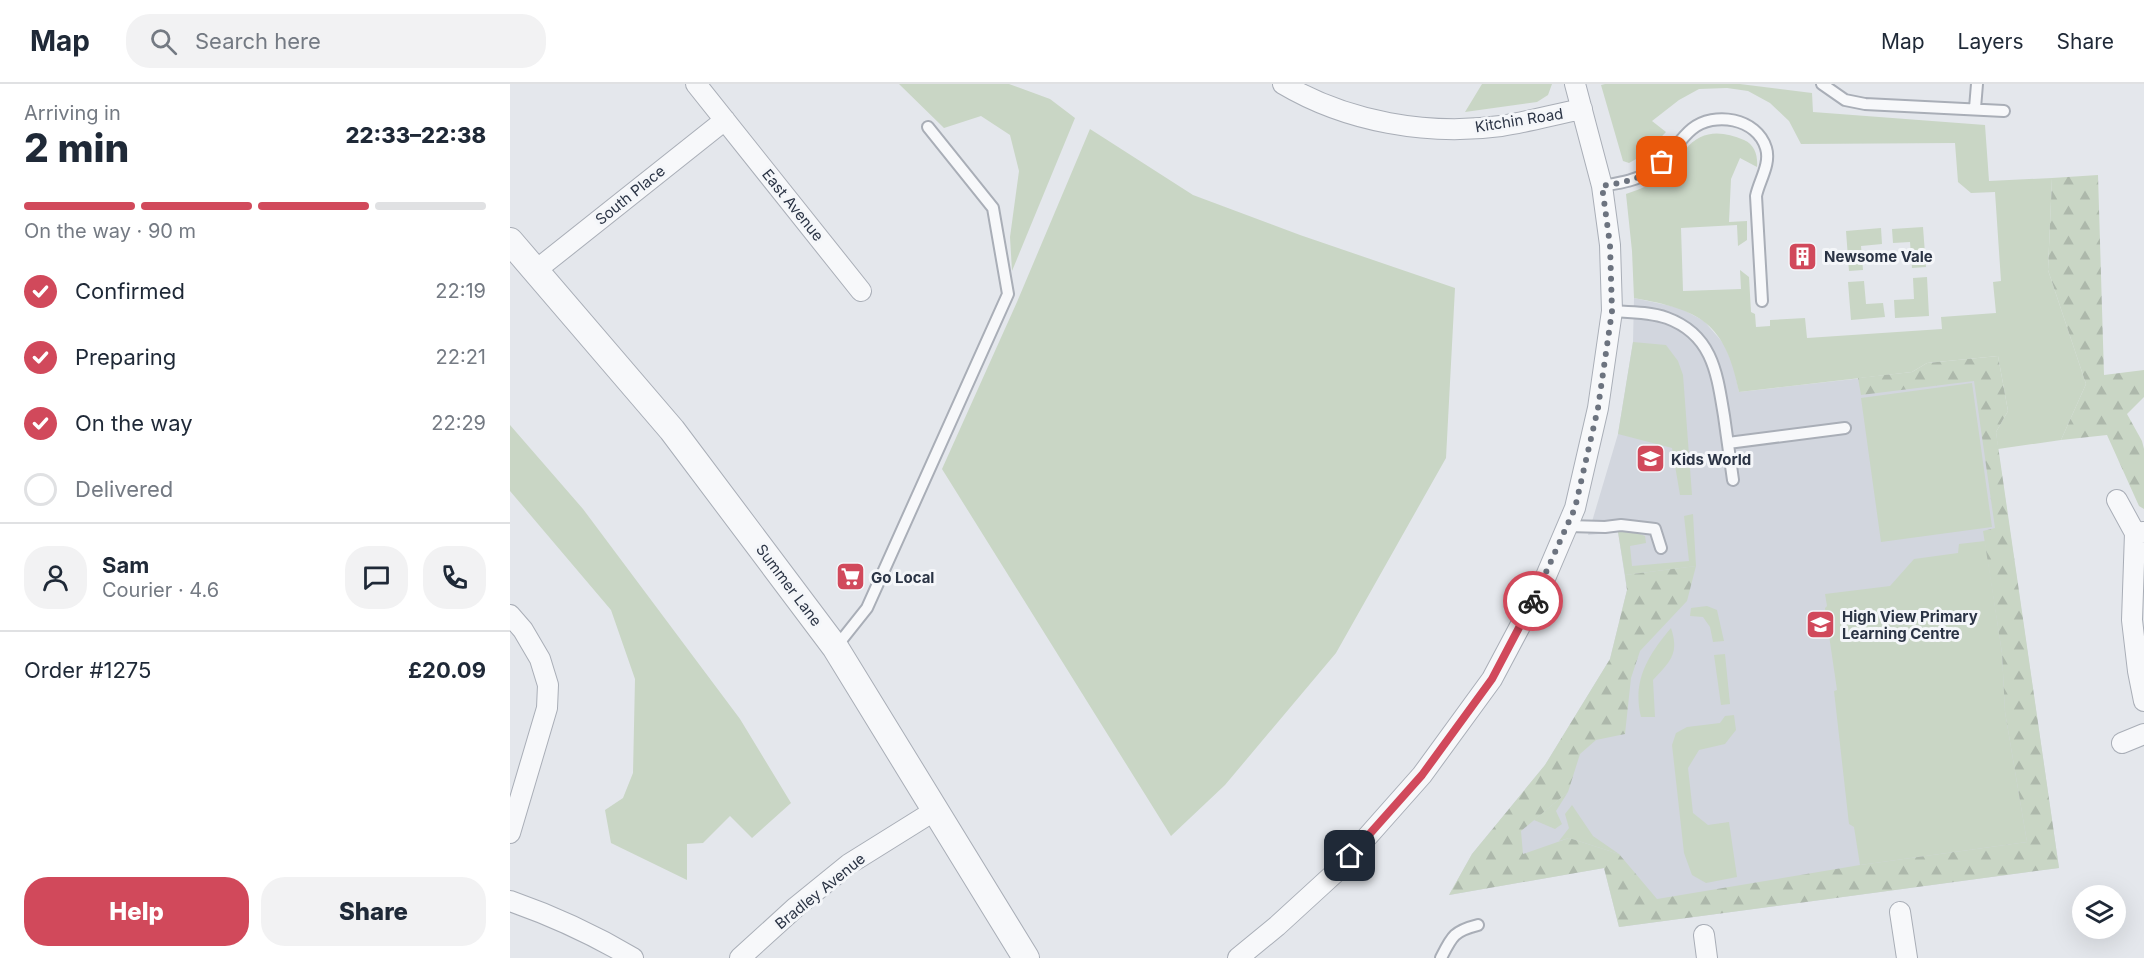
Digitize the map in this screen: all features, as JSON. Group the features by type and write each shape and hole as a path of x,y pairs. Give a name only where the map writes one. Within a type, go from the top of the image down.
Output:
{"street":[{"name":"East Avenue","path":"696,84 861,291"},
{"name":"Kitchin Road","path":"1283,84 1341,110 1390,123 1437,129 1502,126 1582,109"},
{"path":"1247,955 1336,872 1422,775 1492,679 1543,584 1575,508 1598,408 1612,311 1610,245 1602,186 1575,84"},
{"name":"South Place","path":"536,271 725,120"},
{"name":"Summer Lane","path":"510,241 672,430 835,647 1026,958"},
{"path":"2117,500 2140,532 2132,620 2144,701"},
{"path":"510,615 523,630 540,659 548,685 547,708 510,833"},
{"path":"2122,743 2144,734"},
{"name":"Bradley Avenue","path":"740,958 796,907 849,864 934,811"},
{"path":"510,901 596,936 633,958"},
{"path":"1900,912 1907,958"},
{"path":"1704,935 1707,958"}],"lane":[{"path":"1822,84 1845,100 1865,104 2004,111"},
{"path":"1975,108 1977,84"},
{"path":"1602,186 1633,180 1653,171 1694,128 1709,120 1742,122 1758,133 1766,148 1766,165 1756,196 1762,301"},
{"path":"835,647 867,609 1008,294 993,208 928,127"},
{"path":"1612,311 1636,312 1668,318 1688,330 1705,346 1717,371 1733,480"},
{"path":"1728,443 1845,428"},
{"path":"1568,526 1621,525 1655,529 1661,548"},
{"path":"1441,958 1447,945 1459,930 1478,925"}],"shaded area":[{"name":"High View Primary Learning Centre","path":"1634,298 1680,308 1704,321 1724,344 1734,368 1739,392 1988,364 1998,449 2059,868 1619,927 1604,868 1449,895 1472,854 1545,765 1610,659 1627,590 1618,532 1588,535 1618,434 1633,342"}],"green space":[{"path":"899,84 1009,84 1050,99 1075,118 1012,271 1010,237 1019,171 1010,135 981,116 944,128"},
{"path":"1482,84 1552,84 1548,95 1537,102 1465,112"},
{"path":"1740,84 1812,93 1813,112 1985,125 1989,181 2052,178 2048,270 2086,384 2061,440 1998,449 1996,432 2008,411 1998,356 1927,363 1912,372 1739,392 1726,349 1706,323 1676,308 1634,298 1626,194 1663,176 1698,138 1720,134 1748,142 1756,155 1757,167 1740,158 1731,179 1729,222 1747,221 1747,240 1738,246 1737,225 1681,228 1683,291 1741,289 1740,270 1749,277 1751,312 1755,314 1756,327 1770,326 1770,320 1805,318 1807,338 1942,329 1941,317 1996,313 1993,282 2001,281 1995,192 1971,193 1958,182 1955,143 1801,144 1789,121 1770,103 1748,91 1727,88 1699,89 1679,100 1652,121 1666,132 1645,154 1629,163 1623,161 1601,85"},
{"path":"1090,129 1193,195 1300,235 1455,288 1446,458 1336,653 1225,785 1171,836 942,469 1017,302"},
{"path":"2098,175 2104,375 2144,370 2144,397 2127,414 2144,449 2144,509 2139,506 2107,435 2061,440 2086,384 2048,270 2052,178"},
{"path":"1923,227 1926,267 1912,268 1910,242 1893,243 1892,229"},
{"path":"1881,228 1882,244 1861,246 1863,270 1849,271 1846,231"},
{"path":"1927,277 1929,316 1895,318 1894,300 1914,299 1913,278"},
{"path":"1864,281 1866,304 1883,303 1885,317 1851,320 1848,282"},
{"path":"1633,342 1666,345 1678,361 1683,375 1692,495 1680,495 1672,448 1618,434"},
{"path":"1998,356 2008,411 1996,432 2059,868 1619,927 1604,868 1449,895 1472,854 1545,765 1610,659 1627,590 1625,575 1696,566 1687,601 1640,651 1631,678 1625,734 1596,740 1580,754 1568,792 1521,831 1523,854 1569,838 1619,854 1657,899 1860,865 2027,842 2005,712 2002,653 1983,531 1995,528 1974,381 1861,395 1858,378 1912,372 1927,363"},
{"path":"1972,383 1992,527 1881,542 1861,398"},
{"path":"510,425 583,509 740,719 791,803 752,838 730,816 703,843 687,844 687,880 611,843 605,810 623,798 633,773 635,679 611,610 510,491"},
{"path":"1693,514 1696,566 1625,575 1618,532 1632,531 1645,536 1646,543 1630,546 1632,566 1689,561 1684,516"},
{"path":"1985,541 2002,653 2005,712 2027,842 1860,865 1854,827 1849,824 1834,691 1837,690 1825,594 1890,586 1914,559 1958,553 1959,544"},
{"path":"1707,606 1717,610 1724,641 1713,642 1710,627 1703,617 1690,616 1691,608"},
{"path":"1671,628 1673,652 1668,663 1653,680 1655,717 1641,717 1640,680 1655,648"},
{"path":"1725,654 1730,704 1721,705 1714,655"},
{"path":"1734,715 1736,730 1725,744 1699,750 1688,768 1693,813 1708,825 1729,822 1737,877 1706,883 1692,875 1684,853 1672,745 1676,733 1687,727 1720,723 1725,716"},
{"path":"1568,792 1556,811 1562,824 1555,829 1534,820"},
{"path":"1572,805 1593,836 1619,854 1569,838 1559,841 1569,828 1565,814"}],"way so far":[{"path":"1533,601 1543,584 1575,508 1598,408 1612,311 1610,245 1602,186 1633,180 1653,171 1662,162"}],"place":[{"name":"Newsome Vale","path":"1803,256"},
{"name":"Kids World","path":"1650,459"},
{"name":"Go Local","path":"850,577"},
{"name":"High View Primary Learning Centre","path":"1821,625"}],"route":[{"path":"1350,856 1422,775 1492,679 1533,601"}]}
